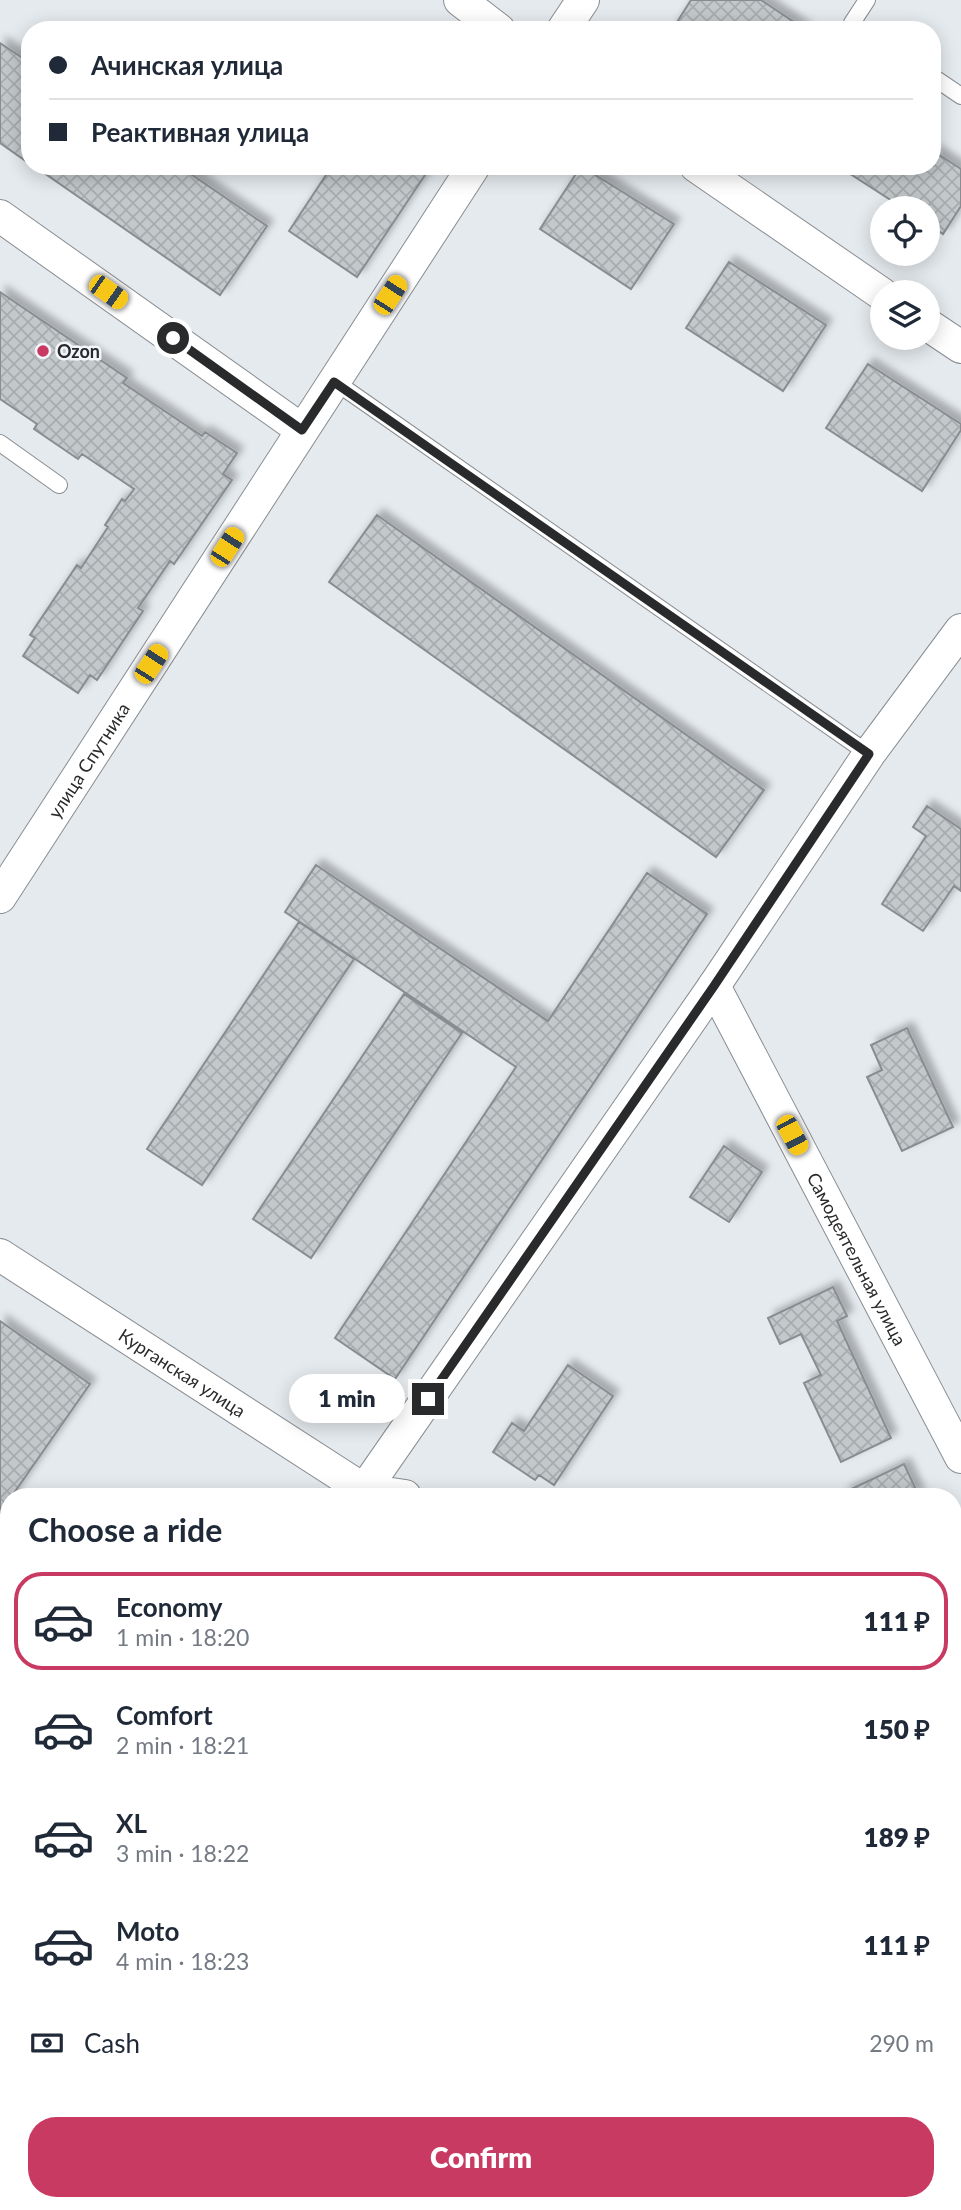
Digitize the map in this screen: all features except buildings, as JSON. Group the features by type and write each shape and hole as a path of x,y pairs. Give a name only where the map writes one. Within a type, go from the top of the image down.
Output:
{"street":[{"path":"460,0 487,21"},
{"path":"569,21 583,0"},
{"name":"улица Спутника","path":"0,897 468,175"},
{"path":"709,175 870,285"},
{"path":"0,216 302,430"},
{"path":"940,333 961,347"},
{"path":"365,1488 714,986 869,754 961,630"},
{"name":"Самодеятельная улица","path":"714,986 961,1457"},
{"name":"Курганская улица","path":"0,1255 354,1488"}],"lane":[{"path":"853,21 867,0"},
{"path":"941,83 961,96"},
{"path":"334,382 869,754"},
{"path":"0,443 59,485"}],"place":[{"name":"Ozon","path":"43,351"}],"route":[{"path":"173,338 302,430 334,382 869,754 714,986 428,1399"}]}
